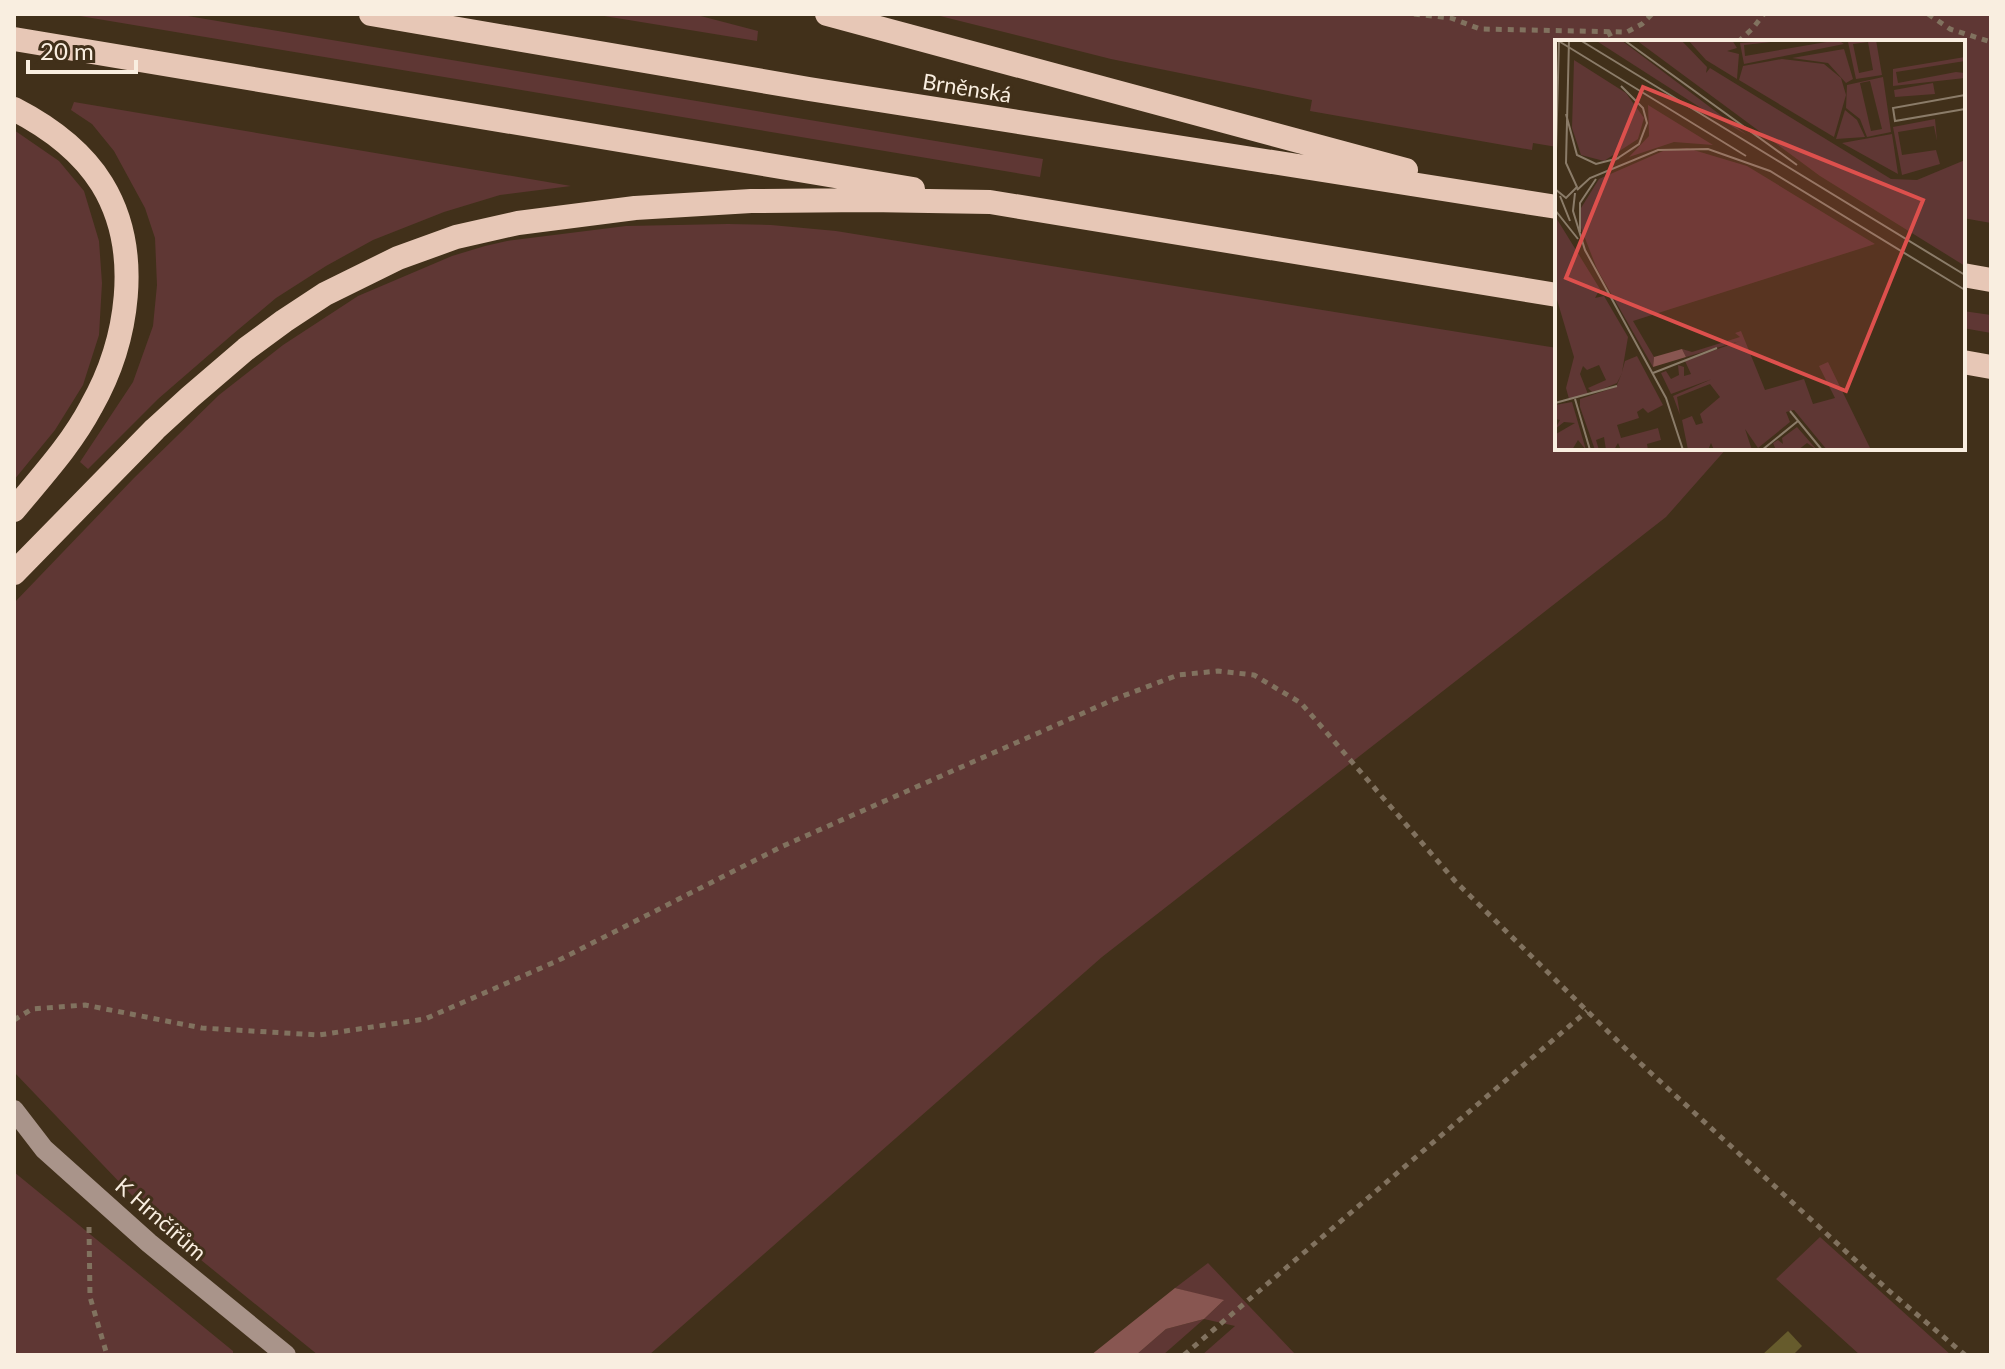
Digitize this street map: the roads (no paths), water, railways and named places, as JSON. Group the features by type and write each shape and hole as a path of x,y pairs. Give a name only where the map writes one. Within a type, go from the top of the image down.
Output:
{"highway":[{"name":"Brněnská","path":"371,14 809,89 1555,207"},
{"path":"827,14 1528,202"},
{"path":"14,39 1555,295"},
{"path":"14,109 70,146 102,184 121,233 126,281 120,333 103,384 78,429 18,504"},
{"path":"14,575 155,429 246,349 325,294 373,269 426,248 486,229 635,208 751,201 990,202"},
{"path":"1965,275 1991,280"},
{"path":"1965,362 1991,367"}],"street":[{"name":"K Hrnčířům","path":"14,1110 44,1149 149,1243 286,1355"},
{"path":"14,1126 44,1149"}]}
